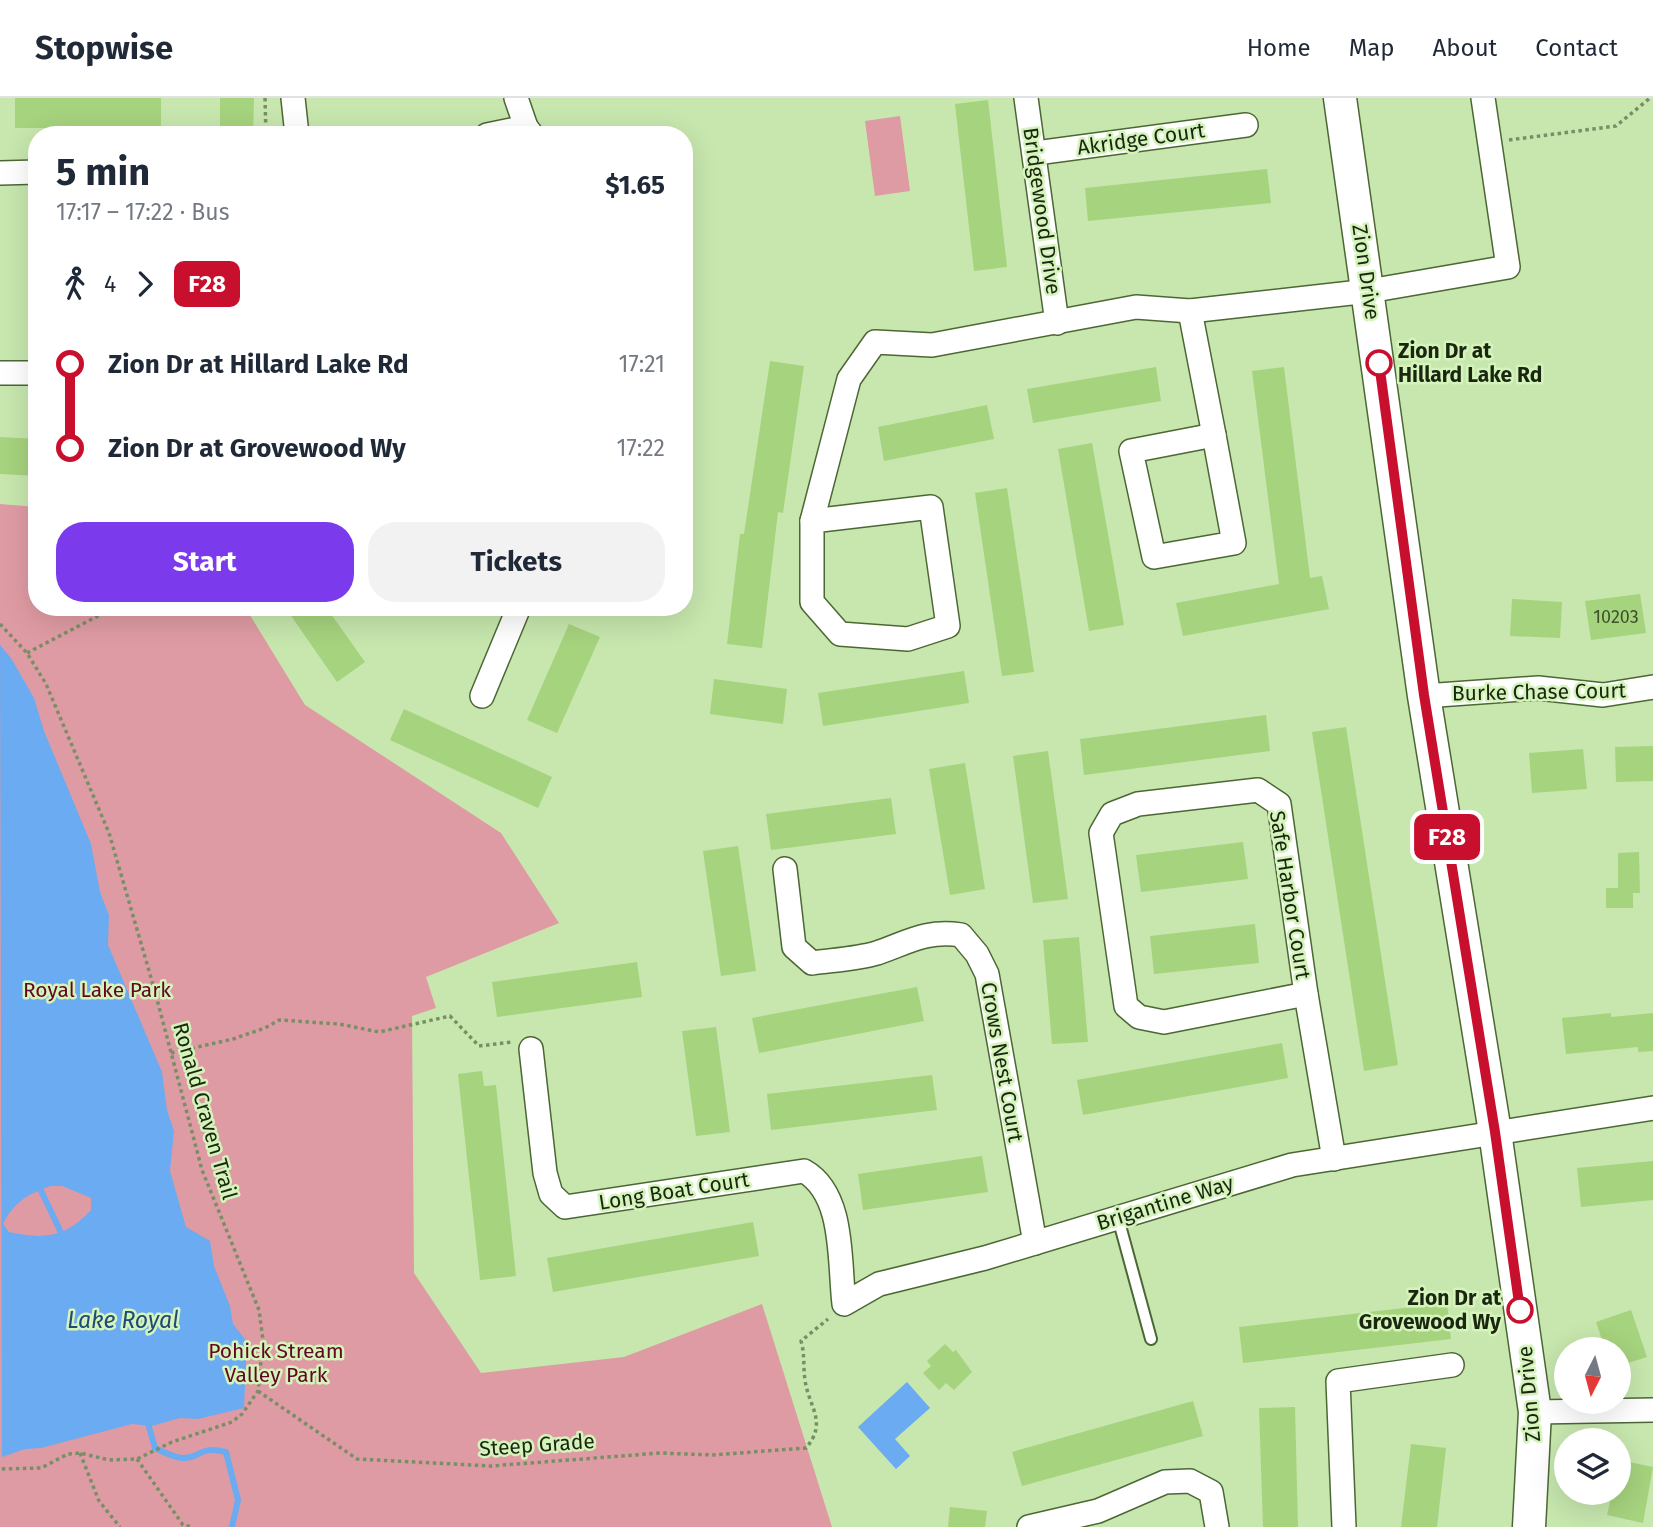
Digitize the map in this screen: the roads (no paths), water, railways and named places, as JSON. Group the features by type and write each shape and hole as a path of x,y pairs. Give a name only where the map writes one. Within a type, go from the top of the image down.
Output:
{"street":[{"path":"293,98 296,126"},
{"path":"516,98 527,126"},
{"name":"Bridgewood Drive","path":"1026,98 1036,153 1057,323"},
{"name":"Zion Drive","path":"1340,98 1424,695 1495,1132 1535,1412 1529,1527"},
{"path":"812,521 931,507 948,626 908,639 841,635 812,602 812,521 849,379 875,342 932,345 1136,307 1191,312 1368,292 1508,267 1483,98"},
{"name":"Akridge Court","path":"1036,153 1246,125"},
{"path":"0,173 28,172"},
{"path":"1191,312 1214,435 1234,543 1154,557 1131,452 1214,435"},
{"path":"0,373 28,373"},
{"path":"482,696 515,616"},
{"name":"Burke Chase Court","path":"1424,695 1538,688 1602,695 1653,687"},
{"name":"Safe Harbor Court","path":"1306,994 1164,1022 1139,1017 1126,1006 1104,870 1101,833 1112,814 1138,804 1258,790 1279,804 1306,994 1334,1160"},
{"name":"Crows Nest Court","path":"785,869 794,947 813,963 875,954 911,939 939,932 961,935 977,954 987,974 1035,1243"},
{"name":"Long Boat Court","path":"531,1049 545,1173 551,1194 565,1207 804,1171 817,1179 831,1208 844,1304"},
{"name":"Brigantine Way","path":"844,1304 879,1284 1035,1243 1292,1165 1653,1108"},
{"path":"1344,1527 1338,1381 1452,1365"},
{"path":"1535,1412 1653,1410"},
{"path":"1029,1527 1099,1519 1165,1482 1190,1481 1210,1492 1217,1527"}],"lane":[{"path":"1118,1217 1151,1339"}],"water":[{"name":"Lake Royal","path":"0,645 11,658 34,698 44,731 91,844 100,892 109,915 108,945 162,1072 167,1110 174,1131 170,1171 186,1227 210,1241 214,1266 230,1306 233,1324 247,1342 244,1408 198,1419 180,1418 152,1426 132,1424 2,1457","holes":["62,1186 91,1198 91,1210 82,1219 64,1231 44,1236 9,1232 3,1224 17,1205 43,1189"]},
{"path":"907,1382 930,1408 895,1439 910,1456 896,1469 858,1427"}],"waterway":[{"path":"37,1182 64,1239"},
{"path":"147,1420 155,1448 168,1454 188,1458 210,1450 226,1452 238,1500 232,1527"}],"place":[{"name":"Zion Dr at Hillard Lake Rd","path":"1379,363"},
{"name":"Zion Dr at Grovewood Wy","path":"1520,1310"}],"park label":[{"name":"Royal Lake Park","path":"97,990"},
{"name":"Pohick Stream Valley Park","path":"276,1363"}]}
